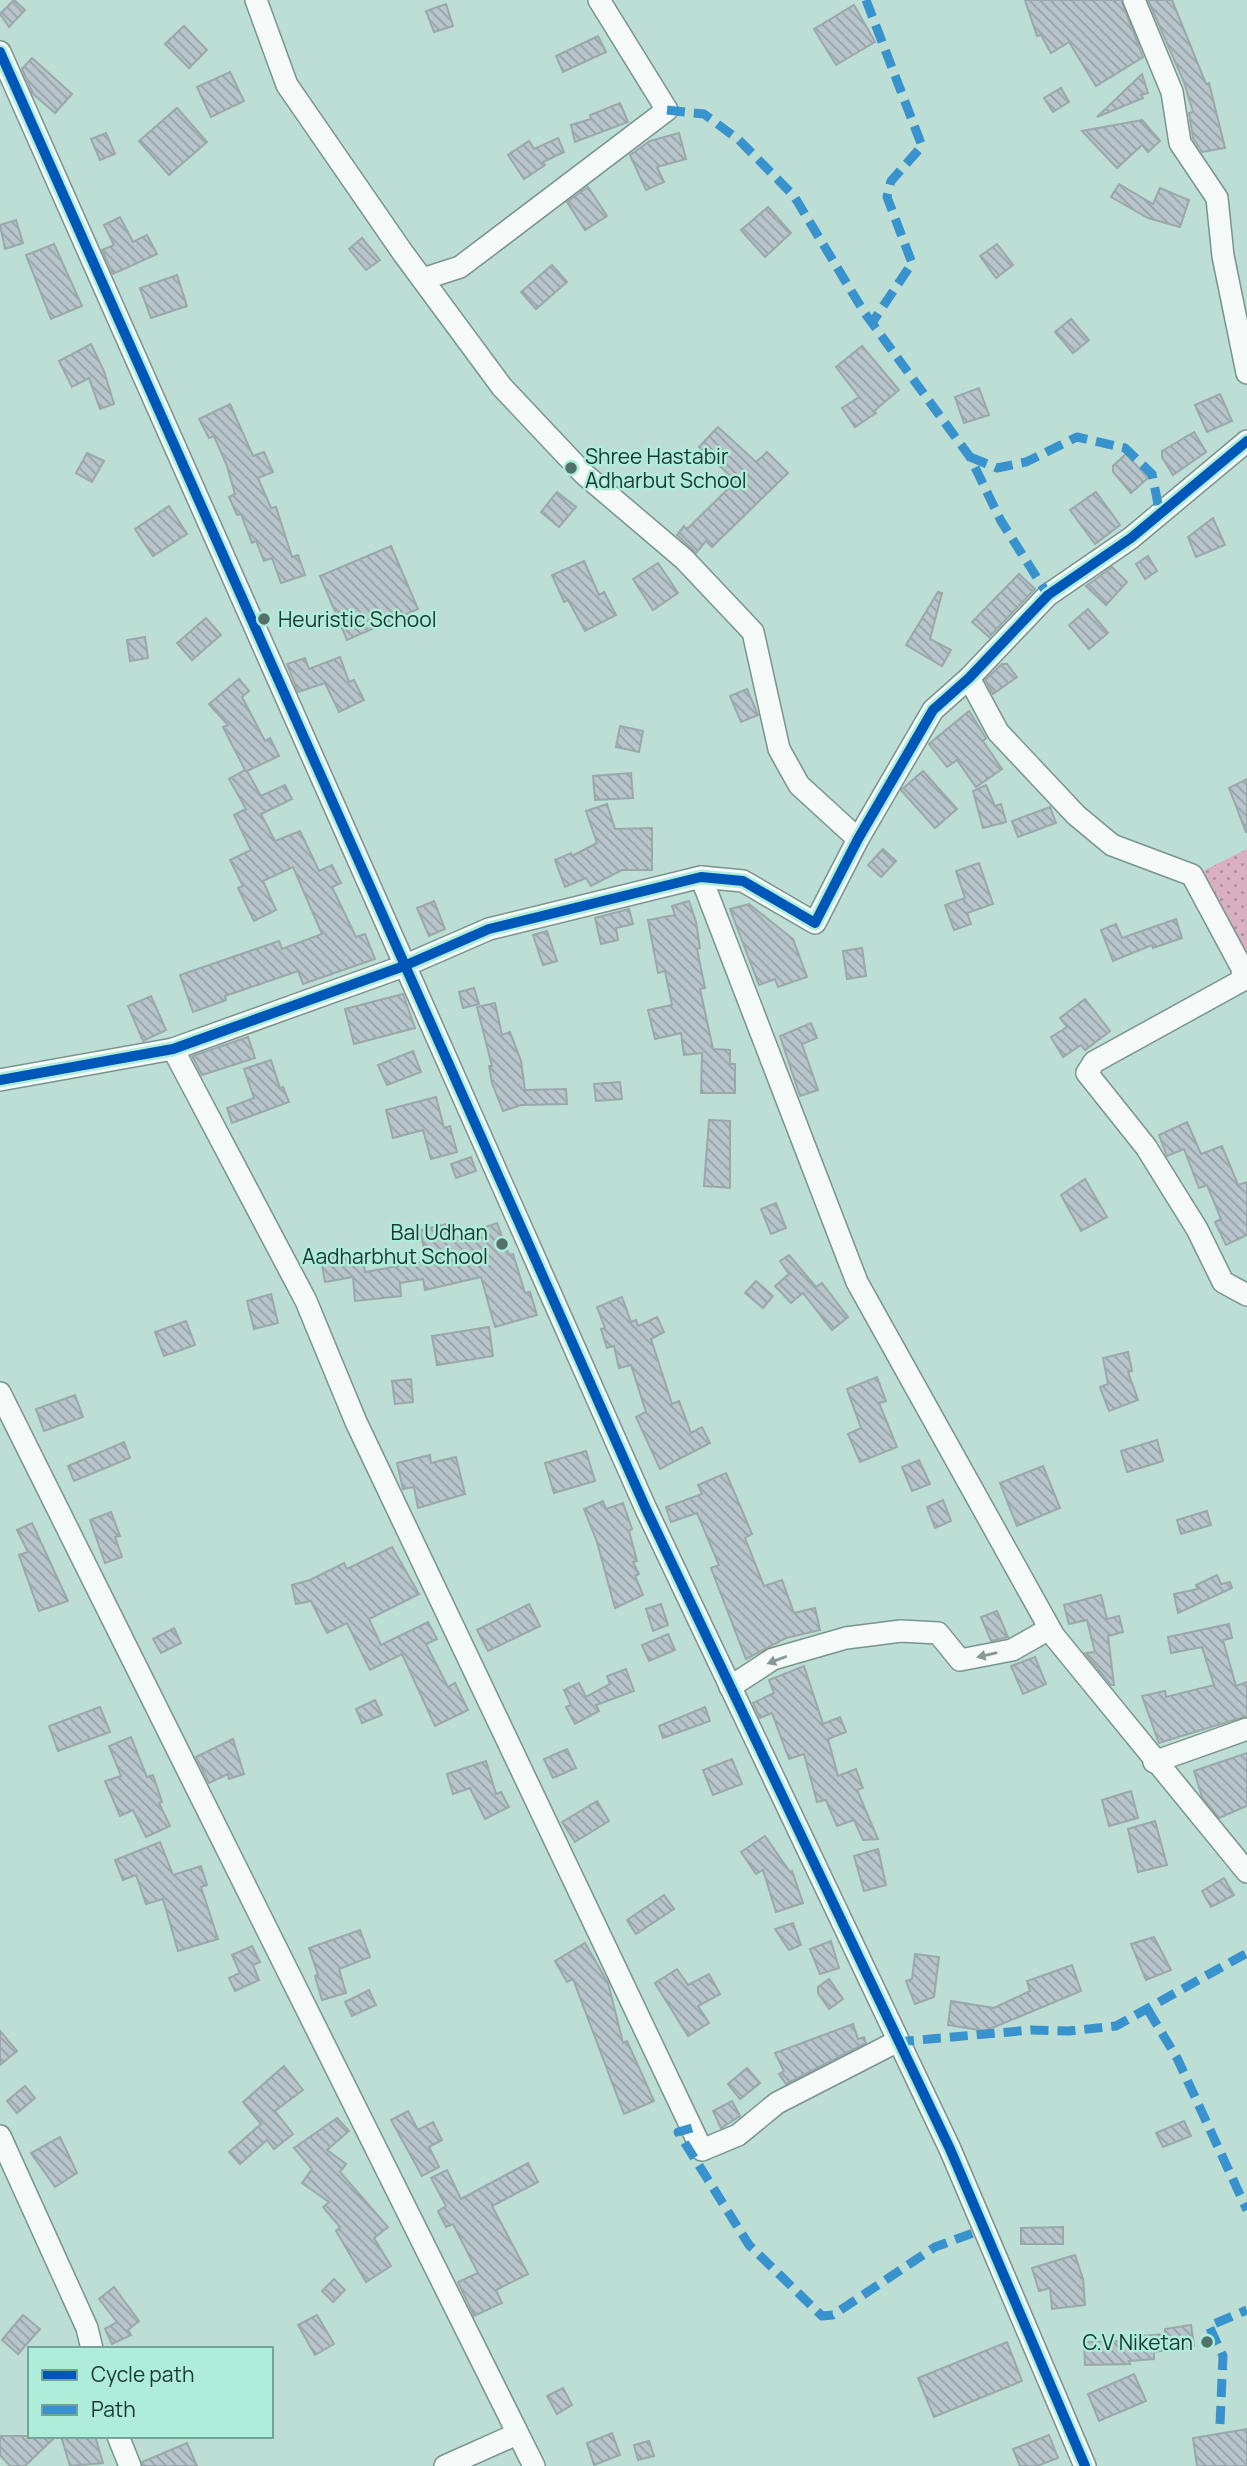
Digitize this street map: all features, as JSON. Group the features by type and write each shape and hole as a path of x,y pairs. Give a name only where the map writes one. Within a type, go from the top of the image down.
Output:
{"street":[{"path":"256,0 288,85 502,387 584,474 684,559 753,632 779,749 799,785 858,839"},
{"path":"423,279 460,267 667,110 599,0"},
{"path":"1135,0 1172,92 1180,143 1217,198 1223,256 1247,373"},
{"path":"0,52 646,1508 896,2042 950,2149 1085,2466"},
{"path":"0,1080 173,1049 404,966 489,929 701,877 743,881 815,923 858,839 933,710 969,678 1048,595 1131,537 1247,441"},
{"path":"969,678 998,732 1076,815 1112,845 1192,875 1203,890 1243,970 1241,981 1094,1062 1087,1073 1146,1147 1197,1229 1223,1282 1247,1295"},
{"path":"701,877 857,1282 1049,1629 1154,1762 1247,1872"},
{"path":"173,1049 306,1301 356,1422 417,1544 702,2150 738,2135 777,2103 896,2042"},
{"path":"0,1392 534,2466"},
{"path":"730,1687 773,1660 846,1638 901,1631 939,1633 960,1660 1012,1650 1049,1629"},
{"path":"1154,1762 1247,1729"},
{"path":"0,2136 87,2328 92,2347"},
{"path":"445,2466 517,2434"},
{"path":"119,2438 130,2466"}],"shaded area":[{"path":"1247,849 1247,961 1201,872"}],"building":[{"path":"14,0 25,10 9,27 0,14"},
{"path":"1025,0 1121,0 1143,57 1096,86 1069,42 1051,53 1041,35 1037,36"},
{"path":"1148,0 1172,0 1206,84 1209,83 1225,148 1202,152 1193,138 1189,113 1193,112 1184,82"},
{"path":"446,4 453,26 434,32 426,11"},
{"path":"854,5 875,42 836,65 814,29"},
{"path":"184,26 207,50 189,68 165,44"},
{"path":"598,36 606,52 563,72 556,56"},
{"path":"32,58 72,94 55,113 33,94 22,69"},
{"path":"230,72 244,101 211,117 197,87"},
{"path":"1142,74 1148,93 1141,95 1143,98 1097,117"},
{"path":"1061,88 1069,102 1053,112 1044,98"},
{"path":"620,103 628,122 575,142 571,125 591,119 590,115"},
{"path":"177,108 207,142 169,175 139,141"},
{"path":"1142,120 1160,141 1148,152 1142,145 1117,168 1082,131"},
{"path":"106,133 115,154 100,160 91,139"},
{"path":"679,133 686,159 657,167 664,182 646,190 630,155 650,141"},
{"path":"558,138 564,152 543,162 545,165 524,179 508,155 529,141 534,149"},
{"path":"1119,184 1153,204 1160,188 1189,200 1180,227 1148,218 1111,197"},
{"path":"588,187 607,216 585,230 567,202"},
{"path":"768,207 791,233 765,257 741,230"},
{"path":"120,217 133,242 147,235 157,254 113,274 102,250 114,245 104,225"},
{"path":"16,220 23,243 5,249 0,225"},
{"path":"362,238 380,260 366,270 349,249"},
{"path":"54,244 82,306 51,319 26,255"},
{"path":"997,244 1013,265 996,278 980,256"},
{"path":"552,265 567,282 536,309 521,292"},
{"path":"177,275 187,306 151,318 140,288"},
{"path":"1071,319 1089,340 1073,353 1055,332"},
{"path":"91,344 104,371 114,404 100,409 89,378 72,387 59,361"},
{"path":"862,346 899,390 874,411 876,413 855,427 842,408 859,397 836,367"},
{"path":"979,388 989,415 964,423 955,397"},
{"path":"1220,394 1232,421 1207,432 1195,405"},
{"path":"230,404 253,456 264,452 273,472 258,478 271,508 276,507 292,557 298,555 305,575 281,583 272,558 264,561 256,541 252,543 241,514 237,515 229,497 235,494 227,466 214,436 209,438 199,419"},
{"path":"718,427 756,462 767,452 788,473 712,547 706,541 696,553 677,535 684,526 687,529 736,481 699,447"},
{"path":"1194,432 1206,452 1173,475 1162,457 1162,451"},
{"path":"87,453 104,461 92,482 76,473"},
{"path":"1126,454 1148,478 1131,493 1113,472 1113,466"},
{"path":"557,492 576,507 559,527 541,512"},
{"path":"1096,492 1120,525 1095,544 1070,510"},
{"path":"169,506 187,534 153,556 135,529"},
{"path":"1213,518 1225,545 1196,557 1188,537"},
{"path":"391,546 418,609 347,640 320,576"},
{"path":"1148,556 1157,571 1145,579 1136,564"},
{"path":"584,561 599,595 604,592 616,615 585,631 568,600 564,602 552,575"},
{"path":"658,563 678,593 653,610 633,579"},
{"path":"1112,567 1127,582 1106,605 1086,586"},
{"path":"1019,574 1035,589 989,637 972,622"},
{"path":"938,592 942,593 930,639 951,650 942,666 906,645"},
{"path":"1088,609 1108,633 1089,649 1069,625"},
{"path":"206,618 221,635 192,660 177,643"},
{"path":"145,637 148,658 130,661 127,640"},
{"path":"340,657 349,682 354,680 364,700 339,712 325,683 298,692 287,664 305,658 309,669"},
{"path":"1002,664 1007,664 1017,677 993,694 985,680"},
{"path":"239,679 249,691 242,697 265,741 270,738 279,756 247,771 261,796 285,785 292,799 261,814 275,841 300,831 319,871 332,865 341,883 332,887 356,937 365,934 375,959 303,984 298,971 225,996 226,1000 193,1012 180,975 279,941 282,949 322,934 293,867 263,881 276,910 254,921 238,888 243,886 230,860 251,850 234,815 246,809 229,779 245,770 223,727 228,725 209,704"},
{"path":"747,689 758,715 741,722 730,696"},
{"path":"969,711 986,738 983,741 1002,769 976,787 957,760 947,767 929,744"},
{"path":"620,726 643,731 639,752 616,747"},
{"path":"923,771 957,809 935,828 901,790"},
{"path":"631,773 633,798 595,800 593,776"},
{"path":"1247,779 1247,832 1246,832 1229,788"},
{"path":"986,785 995,806 1001,804 1006,822 983,828 973,791"},
{"path":"607,804 615,829 652,828 652,870 622,870 591,886 586,878 565,887 555,860 571,853 572,856 597,843 586,811"},
{"path":"1050,807 1056,823 1018,837 1012,821"},
{"path":"883,849 896,861 881,877 868,865"},
{"path":"979,863 993,904 967,913 971,924 954,930 945,905 965,898 956,871"},
{"path":"434,901 445,929 429,936 417,908"},
{"path":"689,901 696,922 700,948 697,949 705,988 700,989 713,1049 730,1050 730,1064 735,1064 735,1093 701,1093 702,1053 684,1055 681,1033 655,1039 648,1010 672,1005 665,971 658,973 648,920 675,915 672,906"},
{"path":"749,904 793,939 807,977 778,987 775,979 759,985 730,909"},
{"path":"629,909 633,924 616,928 618,940 601,944 595,918"},
{"path":"1176,919 1182,938 1153,948 1152,945 1113,961 1101,930 1116,924 1122,938"},
{"path":"547,931 557,961 543,965 533,935"},
{"path":"862,948 866,976 847,979 843,951"},
{"path":"474,988 479,1004 463,1008 459,992"},
{"path":"403,994 415,1028 354,1044 345,1009"},
{"path":"151,996 166,1030 143,1041 128,1006"},
{"path":"1085,999 1110,1031 1085,1050 1081,1045 1063,1057 1051,1037 1067,1027 1060,1018"},
{"path":"495,1003 502,1035 510,1032 521,1061 525,1090 566,1089 567,1104 521,1105 503,1111 492,1083 489,1066 492,1066 477,1007"},
{"path":"811,1023 817,1038 802,1044 818,1090 800,1096 780,1036"},
{"path":"248,1037 255,1058 202,1075 192,1056"},
{"path":"413,1051 421,1072 387,1085 378,1065"},
{"path":"271,1060 280,1088 283,1087 289,1102 232,1123 227,1108 254,1098 244,1069"},
{"path":"620,1082 622,1099 596,1101 594,1084"},
{"path":"436,1097 444,1128 450,1126 457,1152 431,1159 423,1130 393,1138 386,1110"},
{"path":"709,1120 730,1121 730,1188 704,1186"},
{"path":"1187,1122 1201,1154 1222,1146 1238,1185 1247,1182 1247,1235 1226,1245 1215,1222 1221,1219 1207,1185 1199,1188 1184,1149 1167,1156 1159,1135"},
{"path":"471,1157 476,1171 456,1178 451,1164"},
{"path":"1085,1179 1107,1217 1081,1231 1061,1195"},
{"path":"776,1203 786,1228 771,1234 761,1209"},
{"path":"497,1223 509,1255 513,1254 525,1293 530,1292 537,1315 495,1327 481,1277 425,1290 423,1279 400,1283 401,1296 355,1301 353,1277 325,1282 321,1259 362,1252 365,1272 427,1261 420,1230 447,1224 450,1240"},
{"path":"789,1255 816,1287 822,1283 848,1317 832,1330 803,1293 791,1303 775,1286 789,1274 780,1261"},
{"path":"756,1281 773,1296 763,1308 745,1293"},
{"path":"271,1294 278,1323 254,1329 247,1301"},
{"path":"622,1297 631,1322 636,1320 638,1326 657,1317 664,1332 651,1339 672,1404 679,1401 691,1433 702,1427 710,1443 660,1469 636,1417 646,1412 631,1365 619,1368 614,1346 607,1348 601,1329 605,1328 597,1307"},
{"path":"186,1321 195,1345 164,1356 155,1332"},
{"path":"489,1327 493,1356 437,1365 432,1336"},
{"path":"1128,1352 1132,1371 1128,1372 1138,1400 1109,1411 1100,1387 1108,1384 1103,1358"},
{"path":"877,1377 886,1401 879,1403 897,1447 860,1462 848,1434 861,1428 847,1389"},
{"path":"411,1379 413,1402 395,1404 392,1381"},
{"path":"75,1395 83,1417 44,1431 36,1409"},
{"path":"1157,1440 1163,1461 1127,1472 1121,1451"},
{"path":"124,1442 130,1458 74,1481 68,1466"},
{"path":"586,1451 595,1481 554,1493 545,1463"},
{"path":"430,1455 431,1463 456,1457 465,1494 418,1508 414,1487 403,1489 397,1463"},
{"path":"919,1460 930,1484 912,1491 902,1467"},
{"path":"1043,1466 1060,1508 1017,1526 1000,1483"},
{"path":"726,1473 752,1534 745,1538 764,1586 782,1580 794,1613 815,1608 820,1630 786,1638 746,1659 711,1568 719,1565 697,1513 671,1522 666,1507 702,1494 698,1485"},
{"path":"943,1500 951,1521 935,1528 927,1507"},
{"path":"603,1501 606,1509 623,1503 632,1529 629,1531 637,1561 633,1562 639,1574 635,1576 643,1595 615,1608 597,1542 584,1509"},
{"path":"1207,1511 1211,1525 1181,1534 1177,1520"},
{"path":"111,1512 120,1536 115,1537 122,1557 105,1563 90,1520"},
{"path":"32,1523 68,1601 39,1611 19,1555 28,1552 17,1530"},
{"path":"392,1547 419,1594 369,1619 381,1645 428,1622 437,1639 426,1644 448,1687 455,1683 468,1710 435,1726 402,1654 370,1670 347,1623 327,1633 311,1601 296,1604 292,1585 310,1580 344,1563 347,1569"},
{"path":"1217,1575 1221,1584 1230,1582 1232,1588 1178,1613 1174,1594 1198,1589 1196,1585"},
{"path":"1101,1595 1107,1619 1119,1616 1123,1632 1108,1636 1114,1685 1111,1685 1085,1653 1095,1652 1087,1620 1069,1624 1064,1605"},
{"path":"529,1604 540,1626 488,1651 477,1630"},
{"path":"661,1604 668,1625 653,1631 646,1609"},
{"path":"997,1611 1008,1637 991,1641 981,1617"},
{"path":"1229,1624 1232,1638 1223,1640 1236,1686 1247,1682 1247,1716 1159,1743 1142,1696 1165,1691 1166,1697 1214,1685 1202,1647 1171,1653 1168,1637"},
{"path":"174,1628 181,1643 161,1653 153,1639"},
{"path":"668,1634 675,1650 649,1661 642,1645"},
{"path":"1035,1657 1046,1684 1023,1694 1011,1666"},
{"path":"804,1666 823,1724 840,1717 846,1732 828,1739 838,1776 856,1769 863,1788 857,1790 878,1839 863,1840 854,1820 837,1826 826,1800 817,1802 804,1754 789,1759 772,1713 760,1718 753,1703 774,1693 769,1680"},
{"path":"626,1669 634,1691 596,1705 599,1711 575,1724 566,1707 571,1705 564,1690 579,1683 586,1697 610,1684 607,1676"},
{"path":"375,1700 382,1715 362,1723 356,1709"},
{"path":"100,1707 110,1732 58,1751 49,1726"},
{"path":"705,1707 710,1721 663,1738 659,1726"},
{"path":"131,1737 147,1777 153,1775 162,1802 159,1803 170,1826 146,1837 133,1810 120,1816 105,1781 121,1776 109,1746"},
{"path":"233,1739 244,1774 229,1779 228,1774 209,1783 196,1757"},
{"path":"567,1749 576,1768 553,1778 544,1759"},
{"path":"1247,1753 1247,1806 1219,1818 1202,1797 1194,1771"},
{"path":"732,1759 742,1784 713,1795 703,1770"},
{"path":"486,1761 496,1794 501,1792 509,1807 485,1819 470,1788 453,1794 447,1774"},
{"path":"1131,1791 1138,1818 1109,1826 1102,1800"},
{"path":"597,1801 609,1821 575,1842 562,1822"},
{"path":"1155,1821 1167,1865 1138,1872 1128,1829"},
{"path":"765,1836 790,1872 792,1871 803,1903 776,1912 763,1870 756,1874 741,1852"},
{"path":"160,1842 173,1875 201,1866 207,1885 201,1887 218,1939 178,1951 163,1899 146,1904 136,1875 123,1880 115,1860"},
{"path":"878,1849 886,1885 864,1891 854,1856"},
{"path":"1224,1878 1234,1895 1211,1907 1202,1891"},
{"path":"664,1895 674,1909 636,1934 627,1920"},
{"path":"793,1923 801,1945 789,1950 775,1929"},
{"path":"360,1930 370,1957 339,1969 346,1993 322,2000 315,1976 318,1975 309,1948"},
{"path":"1154,1937 1171,1970 1146,1980 1131,1944"},
{"path":"831,1941 839,1968 820,1974 810,1949"},
{"path":"585,1943 608,1983 623,2043 627,2041 654,2101 624,2114 573,1979 567,1982 555,1961"},
{"path":"252,1946 260,1962 253,1965 259,1980 235,1991 229,1978 240,1973 232,1955"},
{"path":"915,1954 939,1957 934,1997 915,2004 906,1981 912,1979"},
{"path":"1072,1965 1081,1991 985,2031 948,2025 951,2001 994,2008 1030,1991 1027,1981"},
{"path":"677,1969 688,1985 709,1974 720,1994 698,2006 709,2023 688,2036 655,1983"},
{"path":"829,1979 843,1999 829,2009 818,1993 818,1987"},
{"path":"369,1990 376,2005 352,2016 345,2002"},
{"path":"853,2024 858,2039 864,2037 866,2043 786,2084 779,2074 784,2071 775,2053"},
{"path":"0,2031 17,2051 0,2065"},
{"path":"284,2066 303,2090 275,2111 293,2134 274,2149 267,2140 240,2164 229,2152 261,2124 243,2102"},
{"path":"747,2068 760,2083 740,2099 728,2084"},
{"path":"25,2086 35,2098 17,2113 7,2101"},
{"path":"732,2101 740,2116 721,2128 713,2111"},
{"path":"408,2111 418,2130 433,2122 442,2140 429,2147 439,2167 422,2176 391,2120"},
{"path":"337,2118 349,2131 327,2150 346,2164 340,2172 388,2227 374,2238 391,2266 366,2282 336,2231 340,2227 323,2207 329,2202 302,2183 312,2169 294,2148"},
{"path":"1184,2121 1191,2136 1163,2147 1156,2133"},
{"path":"60,2137 77,2173 55,2187 31,2153"},
{"path":"528,2163 538,2182 492,2206 528,2274 496,2290 502,2303 474,2316 458,2282 478,2273 453,2224 446,2227 438,2211 446,2206 431,2178 447,2170 461,2199"},
{"path":"1063,2227 1063,2244 1021,2244 1021,2228"},
{"path":"1075,2255 1083,2279 1085,2305 1052,2309 1050,2288 1039,2291 1032,2268"},
{"path":"334,2279 345,2290 333,2302 322,2291"},
{"path":"114,2287 139,2321 128,2330 131,2335 112,2344 105,2329 117,2322 99,2299"},
{"path":"23,2315 40,2329 18,2354 2,2340"},
{"path":"317,2315 334,2344 315,2355 298,2325"},
{"path":"1191,2325 1194,2346 1154,2352 1154,2359 1129,2361 1130,2364 1085,2365 1084,2342 1131,2341 1131,2337 1165,2334 1165,2329"},
{"path":"1007,2342 1022,2381 934,2417 918,2378"},
{"path":"1134,2374 1146,2401 1099,2421 1088,2394"},
{"path":"563,2388 572,2405 557,2414 547,2396"},
{"path":"1247,2429 1247,2466 1197,2466 1193,2438"},
{"path":"612,2433 620,2455 594,2465 587,2443"},
{"path":"1049,2435 1058,2458 1037,2466 1020,2466 1013,2449"},
{"path":"0,2436 54,2438 25,2466 10,2466 0,2455"},
{"path":"62,2438 96,2438 103,2463 70,2466"},
{"path":"649,2441 654,2456 638,2460 634,2445"},
{"path":"187,2443 197,2466 143,2466 142,2462"}],"marked path":[{"path":"866,0 922,146 891,181 887,197 912,263 872,323"},
{"path":"667,110 704,114 739,140 794,196 864,312 970,457 1001,521 1048,595"},
{"path":"970,457 997,468 1026,462 1077,437 1125,448 1152,474 1160,514"},
{"path":"896,2042 1031,2030 1069,2031 1116,2026 1247,1953"},
{"path":"1148,2010 1177,2058 1247,2210"},
{"path":"692,2128 678,2132 749,2245 822,2316 833,2315 935,2247 984,2229"},
{"path":"1220,2424 1223,2356 1209,2326 1247,2310"}],"cycle path":[{"path":"0,52 646,1509 950,2149 1085,2466"},
{"path":"0,1080 173,1049 404,966 489,929 701,877 743,881 815,923 858,839 933,710 969,678 1048,595 1131,538 1247,441"}],"place":[{"name":"Shree Hastabir Adharbut School","path":"571,468"},
{"name":"Heuristic School","path":"264,619"},
{"name":"Bal Udhan Aadharbhut School","path":"502,1244"},
{"name":"C.V Niketan","path":"1207,2342"}]}
